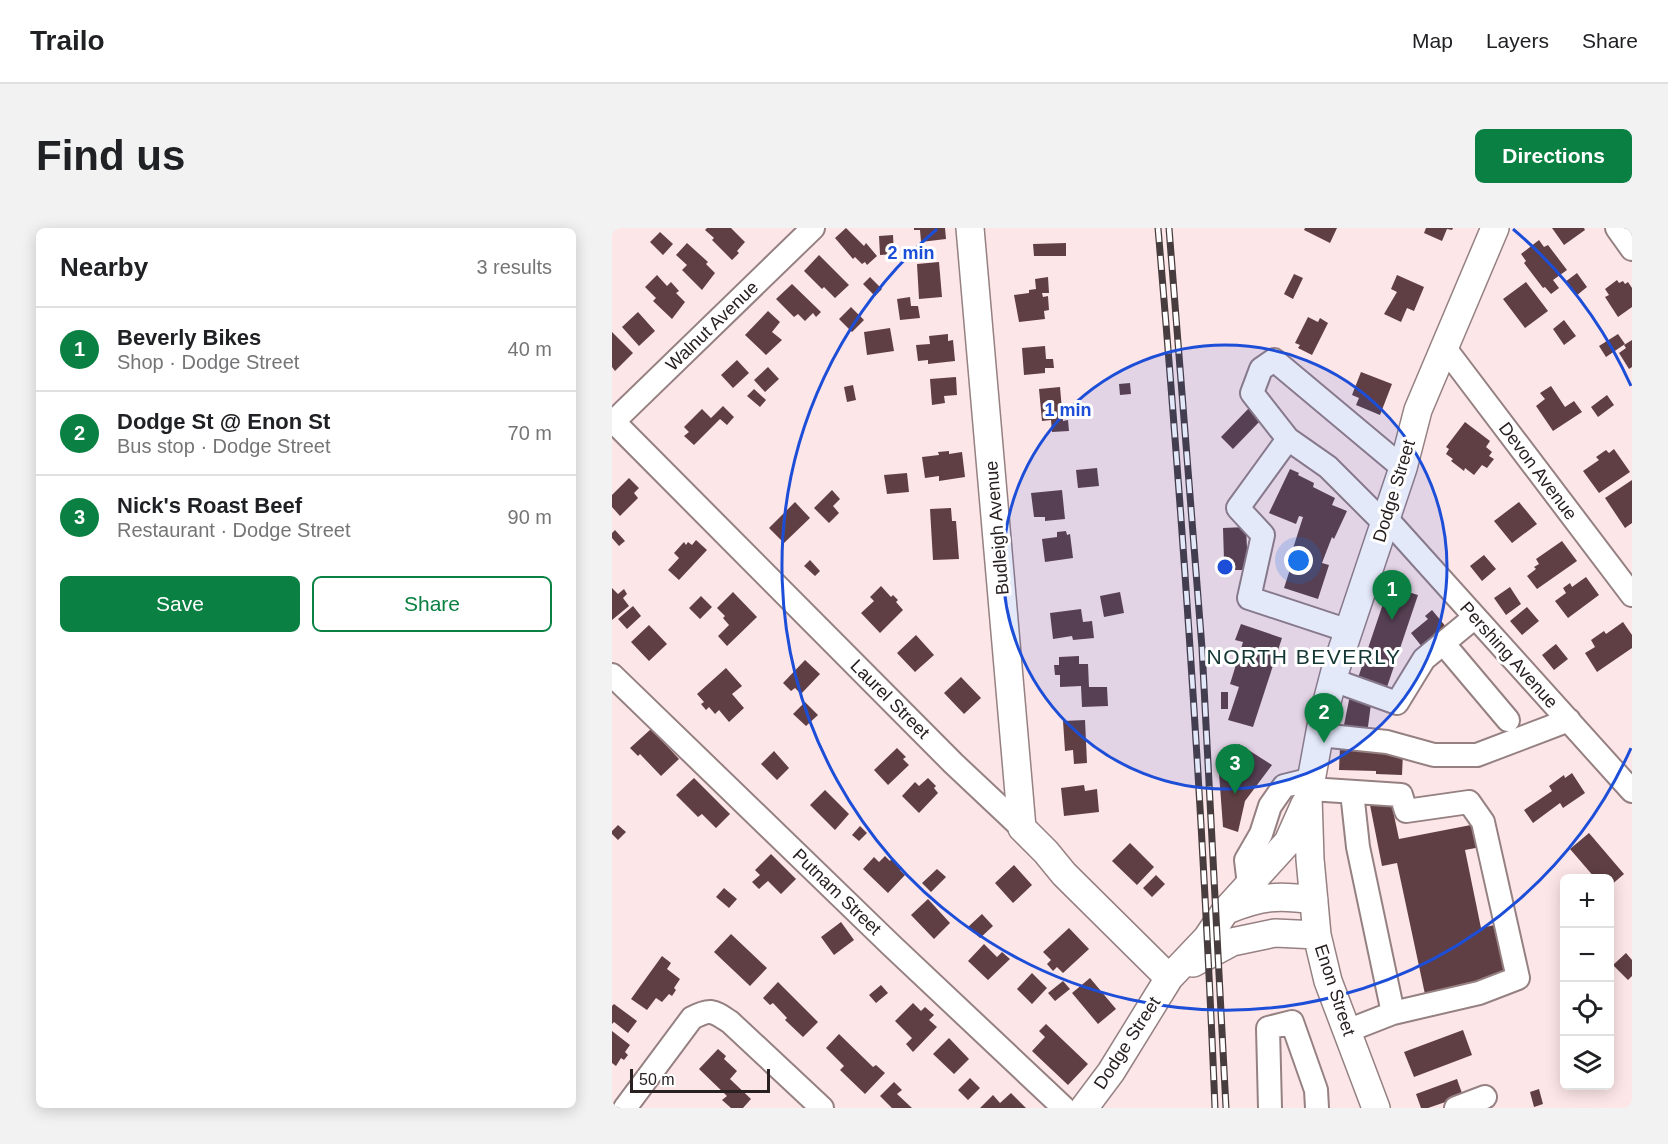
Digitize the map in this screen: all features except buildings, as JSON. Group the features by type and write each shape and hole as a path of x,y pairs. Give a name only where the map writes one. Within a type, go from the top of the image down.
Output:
{"main road":[{"name":"Budleigh Avenue","path":"970,228 1022,828"},
{"name":"Dodge Street","path":"1084,1108 1111,1072 1169,978 1207,938 1226,910 1288,842 1310,788 1333,680 1403,468 1418,410 1495,228"},
{"name":"Enon Street","path":"1310,788 1310,859 1317,935 1328,981 1376,1108"},
{"name":"Laurel Street","path":"1022,828 1047,852 1064,874 1169,978"},
{"path":"1226,910 1264,898 1284,896 1314,900"},
{"name":"Dodge Street","path":"1169,978 1232,942 1275,933 1317,935"}],"street":[{"name":"Walnut Avenue","path":"613,422 813,228"},
{"path":"1617,228 1632,249"},
{"name":"Devon Avenue","path":"1444,347 1632,595"},
{"name":"Pershing Avenue","path":"1403,468 1274,360 1261,369 1252,393 1288,439 1328,467 1386,521 1632,790"},
{"name":"Laurel Street","path":"613,422 953,763 1022,828"},
{"path":"1288,439 1238,508 1263,535 1249,598 1349,631"},
{"path":"1333,680 1397,703 1424,659 1475,617"},
{"path":"1443,643 1508,720"},
{"name":"Putnam Street","path":"612,675 891,945 1064,1108"},
{"path":"1320,735 1387,742 1434,755 1477,755 1569,720"},
{"path":"1310,788 1401,795 1406,811 1469,802 1483,822 1518,978 1479,993 1393,1013 1347,1031"},
{"path":"1352,792 1358,847 1393,1013"},
{"path":"625,1108 692,1018 706,1011 714,1011 730,1022 822,1108"},
{"path":"1270,1108 1268,1028 1292,1022 1316,1090 1317,1108"},
{"path":"1456,1108 1485,1097"}],"railway":[{"path":"1158,228 1191,668 1205,888 1215,1108"},
{"path":"1169,228 1202,648 1226,1108"}],"place":[{"name":"Beverly Bikes","path":"1392,620"},
{"name":"Dodge St @ Enon St","path":"1324,743"},
{"name":"Nick's Roast Beef","path":"1235,794"}],"district":[{"name":"NORTH BEVERLY","path":"1304,656"}]}
